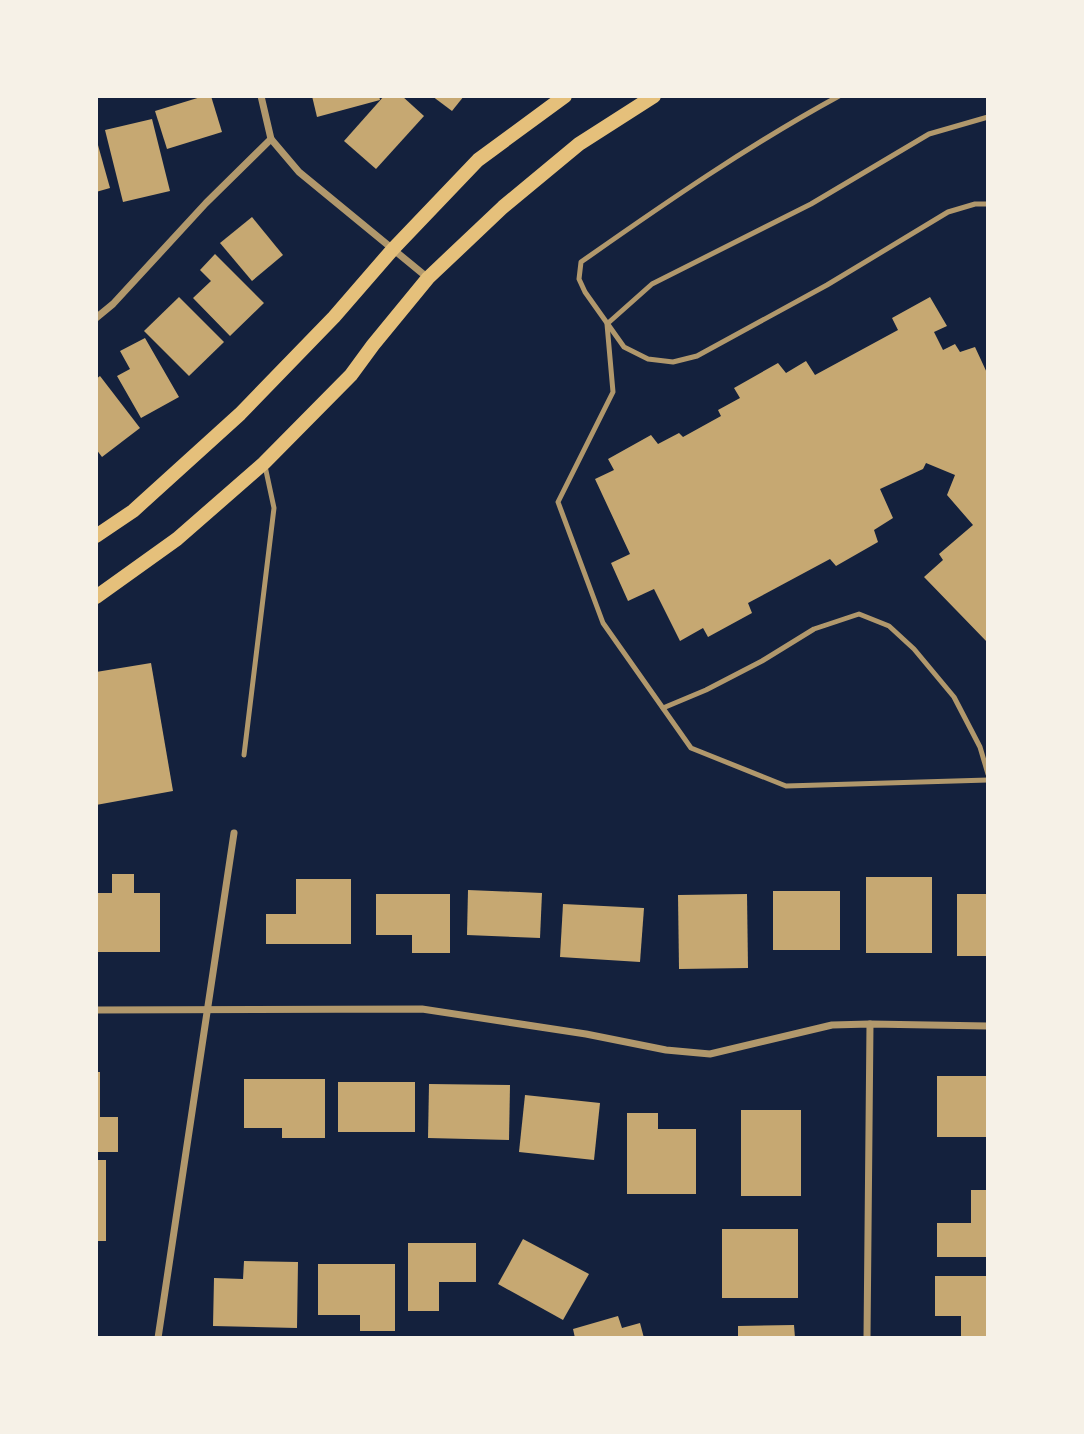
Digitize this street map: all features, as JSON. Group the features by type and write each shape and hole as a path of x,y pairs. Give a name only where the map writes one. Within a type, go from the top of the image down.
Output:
{"main road":[{"path":"96,536 133,511 240,414 334,317 393,249 478,160 565,96"},
{"path":"96,597 177,539 264,463 351,374 428,278 503,207 579,145 654,96"}],"street":[{"path":"261,96 271,139 299,172 428,278"},
{"path":"96,318 113,304 206,203 271,139"},
{"path":"158,1338 234,833"},
{"path":"96,1010 422,1009 586,1034 666,1050 710,1054 832,1026 988,1026"},
{"path":"867,1338 870,1024"}],"lane":[{"path":"839,96 687,188 581,262 579,279 585,292 624,347 648,359 673,362 697,356 827,285 948,212 975,204 988,204"},
{"path":"607,324 652,284 811,204 929,134 988,117"},
{"path":"607,324 613,391 558,502 603,623 691,748 786,786 988,780"},
{"path":"244,755 274,508 264,463"},
{"path":"663,708 706,690 762,661 814,629 859,614 889,626 914,649 954,697 980,747 988,774"}],"building":[{"path":"211,96 222,132 167,149 155,111"},
{"path":"312,96 379,96 380,100 317,117"},
{"path":"384,96 402,96 424,116 376,169 344,141"},
{"path":"432,96 464,96 452,111"},
{"path":"152,119 170,191 123,202 105,130"},
{"path":"96,138 110,188 96,192"},
{"path":"252,217 283,255 252,281 220,243"},
{"path":"215,254 264,303 230,336 193,298 211,281 200,270"},
{"path":"179,297 224,342 189,376 144,331"},
{"path":"930,297 947,326 934,332 943,350 955,344 960,352 975,347 988,375 988,643 924,577 943,560 939,554 973,525 947,495 955,475 926,463 923,469 880,489 893,518 874,530 878,542 836,566 830,559 748,603 752,613 708,637 703,628 680,641 654,589 628,601 611,563 630,554 595,479 614,470 608,459 651,435 658,444 679,433 683,437 721,416 718,410 740,398 734,388 778,363 786,373 806,361 815,375 898,330 892,318"},
{"path":"145,338 179,397 141,418 117,376 130,369 120,351"},
{"path":"100,376 140,428 102,457 96,449 96,379"},
{"path":"151,663 173,791 96,805 96,672"},
{"path":"112,874 134,874 134,893 160,893 160,952 96,952 96,893 112,893"},
{"path":"866,877 932,877 932,953 866,953"},
{"path":"296,879 351,879 351,944 266,944 266,914 296,914"},
{"path":"468,890 542,893 540,938 467,935"},
{"path":"773,891 840,891 840,950 773,950"},
{"path":"376,894 450,894 450,953 412,953 412,935 376,935"},
{"path":"747,894 748,968 679,969 678,895"},
{"path":"957,894 988,894 988,956 957,956"},
{"path":"563,904 644,908 640,962 560,957"},
{"path":"96,1072 100,1072 100,1117 118,1117 118,1152 96,1152"},
{"path":"937,1076 988,1076 988,1137 937,1137"},
{"path":"244,1079 325,1079 325,1138 282,1138 282,1128 244,1128"},
{"path":"338,1082 415,1082 415,1132 338,1132"},
{"path":"429,1084 510,1085 509,1140 428,1138"},
{"path":"525,1095 600,1103 594,1160 519,1152"},
{"path":"741,1110 801,1110 801,1196 741,1196"},
{"path":"627,1113 658,1113 658,1129 696,1129 696,1194 627,1194"},
{"path":"96,1160 106,1160 106,1241 96,1241"},
{"path":"971,1190 988,1190 988,1257 937,1257 937,1223 971,1223"},
{"path":"722,1229 798,1229 798,1298 722,1298"},
{"path":"523,1239 589,1274 563,1320 498,1284"},
{"path":"408,1243 476,1243 476,1282 439,1282 439,1311 408,1311"},
{"path":"244,1261 298,1262 297,1328 213,1326 214,1278 243,1279"},
{"path":"318,1264 395,1264 395,1331 360,1331 360,1315 318,1315"},
{"path":"935,1276 988,1276 988,1338 961,1338 961,1316 935,1316"},
{"path":"618,1316 622,1328 640,1323 644,1338 575,1338 573,1329"},
{"path":"794,1325 795,1338 738,1338 738,1326"}]}
